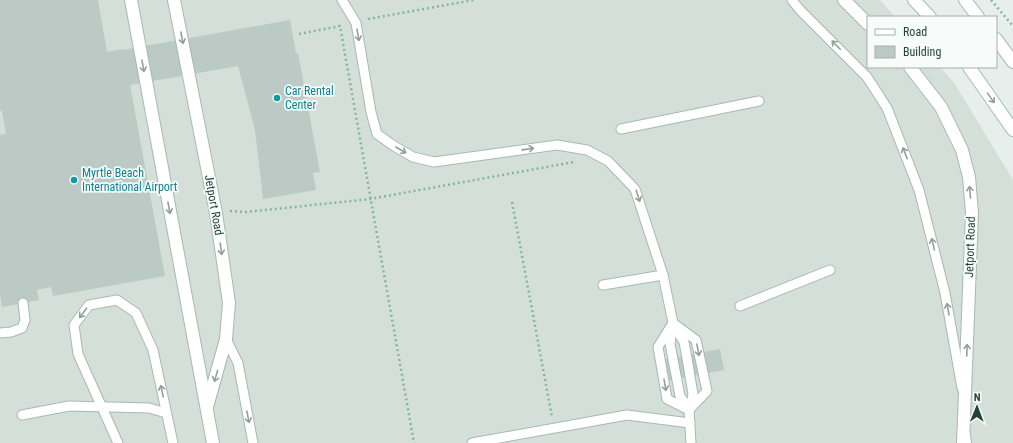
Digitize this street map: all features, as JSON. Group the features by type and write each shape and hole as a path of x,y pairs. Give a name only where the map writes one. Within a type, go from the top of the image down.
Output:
{"street":[{"name":"Jetport Road","path":"132,0 213,443"},
{"name":"Jetport Road","path":"174,0 216,213 229,303 226,339 206,410"},
{"path":"844,0 867,23"},
{"path":"914,0 929,16"},
{"path":"965,0 977,16"},
{"path":"997,40 1013,62"},
{"name":"Jetport Road","path":"911,68 941,107 962,150 969,177 972,213 964,403 964,440"},
{"path":"970,68 1013,130"}],"lane":[{"path":"342,0 355,21 371,112 377,134 394,146 413,157 434,162 557,145 587,150 608,161 635,188 663,275 673,323 684,342 693,394 690,410 691,443"},
{"path":"792,0 800,10 867,77 887,108 919,190 945,293 964,403"},
{"path":"621,128 759,101"},
{"path":"740,306 830,270"},
{"path":"603,285 663,275"},
{"path":"118,443 78,354 74,325 89,305 117,300 136,313 153,350 172,443"},
{"path":"0,333 11,332 22,328 25,320 23,303"},
{"path":"673,323 670,344 680,396 690,410"},
{"path":"673,323 696,340 707,391 690,410"},
{"path":"226,339 238,363 253,443"},
{"path":"22,415 69,406 149,408 166,413"},
{"path":"472,443 627,415 690,422"}],"path":[{"path":"299,34 340,26 355,21 474,0"},
{"path":"991,0 1013,26"},
{"path":"340,26 414,443"},
{"path":"229,211 246,212 370,199 574,162"},
{"path":"512,202 554,428"}],"shaded area":[{"name":"Myrtle Beach International Airport","path":"0,0 880,0 894,16 867,16 867,68 941,68 955,84 1013,180 1013,443 0,443"}],"building":[{"name":"Myrtle Beach International Airport","path":"0,0 98,0 107,52 290,20 296,54 298,53 320,172 313,173 316,190 263,199 255,130 238,66 130,85 165,276 53,296 51,287 37,290 39,300 2,307 0,295 0,135 6,134 2,111 0,111"},
{"path":"720,349 724,370 661,382 657,361"}],"place":[{"name":"Car Rental Center","path":"277,98"},
{"name":"Myrtle Beach International Airport","path":"74,180"}]}
